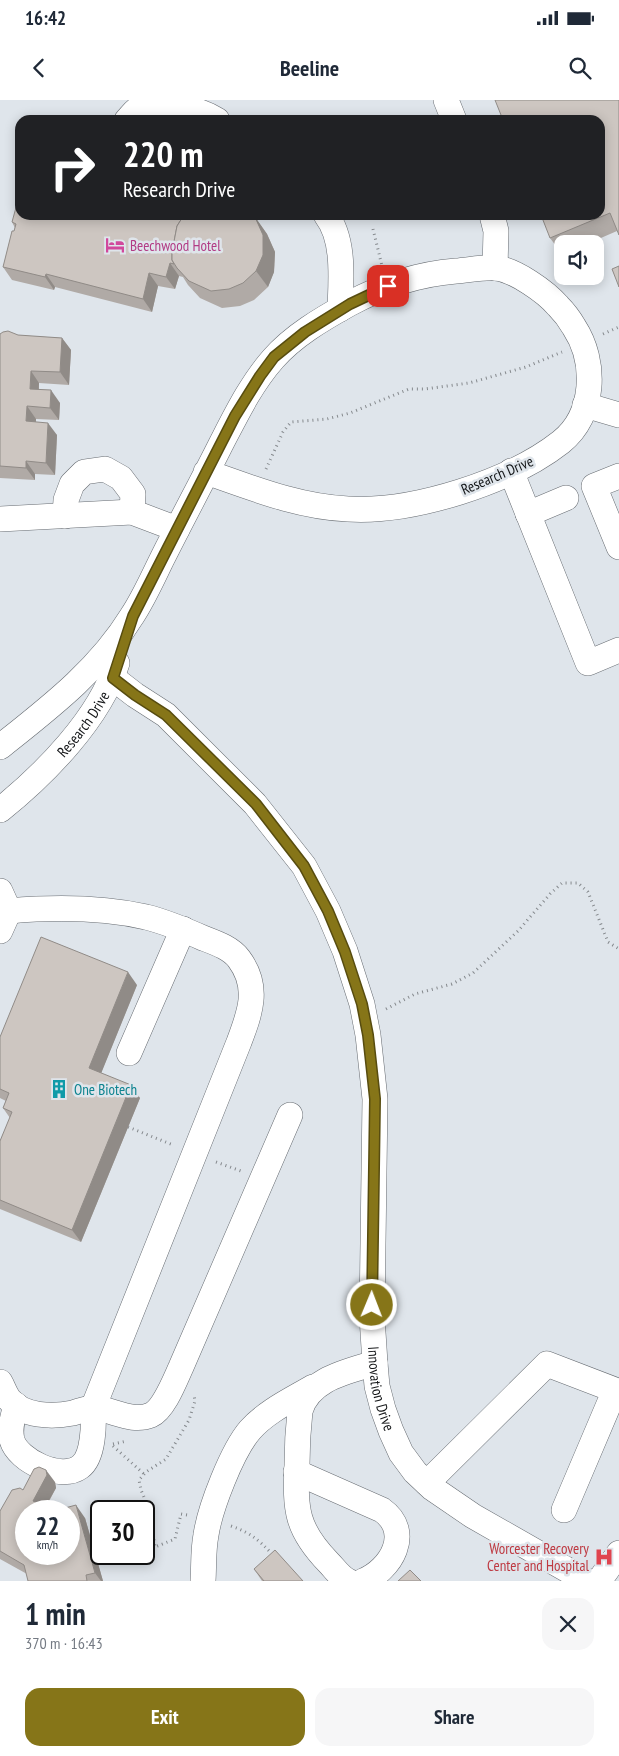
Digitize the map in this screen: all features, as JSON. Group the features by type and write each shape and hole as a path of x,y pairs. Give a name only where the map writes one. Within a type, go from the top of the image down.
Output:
{"street":[{"path":"446,100 452,115"},
{"path":"132,115 137,110 151,104 170,104 204,112 209,115"},
{"path":"328,220 341,257 340,309"},
{"path":"493,220 496,231 495,268"},
{"name":"Research Drive","path":"0,747 54,704 108,651 133,616 178,529 206,472 235,416 274,357 305,332 340,309 380,289 427,275 495,268 508,271 558,304 583,342 590,377 585,405 579,422 567,437 548,452 511,472 468,490 414,504 388,508 347,510 266,494 206,472"},
{"path":"585,405 619,415"},
{"path":"65,516 66,500 72,484 84,472 105,469 121,478 133,494 132,512"},
{"path":"511,472 588,663 619,650"},
{"path":"619,476 594,486 619,547"},
{"path":"528,514 566,498"},
{"path":"0,520 132,512 178,529"},
{"name":"Research Drive","path":"0,810 54,761 89,716 113,678 133,616"},
{"name":"Innovation Drive","path":"113,678 166,715 256,804 289,845 315,886 334,926 354,977 364,1017 375,1099 372,1317 375,1363 379,1394 391,1431 401,1453 427,1483 473,1516 587,1581"},
{"path":"3,911 46,908 112,911 147,918 183,929 232,951 240,959 253,996 250,1014 93,1408 92,1438 88,1456 81,1467 59,1473 21,1454 12,1441 11,1425 16,1405"},
{"path":"129,1052 183,929"},
{"path":"0,1382 8,1398 16,1405 45,1416 93,1408 129,1417 141,1417 152,1414 163,1404 179,1372 290,1115"},
{"path":"203,1581 206,1534 217,1496 230,1464 249,1430 270,1412 322,1382 338,1374 375,1363"},
{"path":"427,1483 547,1364 617,1388 564,1510"},
{"path":"322,1382 302,1403 298,1428 295,1498 304,1528 316,1550 336,1572 348,1581"},
{"path":"296,1472 382,1510 392,1519 397,1538 393,1555 388,1564 379,1572 363,1581"},
{"path":"599,1581 619,1553"}],"path":[{"path":"373,229 384,274"},
{"path":"595,337 619,327"},
{"path":"263,477 283,432 291,422 327,419 350,413 409,389 425,389 469,383 500,375 534,364 570,348"},
{"path":"364,1017 392,1006 414,994 452,984 472,973 518,931 562,883 578,883 588,892 608,942 619,949"},
{"path":"179,1372 192,1387 195,1401 189,1420 166,1459 144,1474 139,1480 150,1511 155,1547 175,1539 180,1517"},
{"path":"92,1438 105,1440 119,1450 144,1474"},
{"path":"224,1523 258,1538 276,1558"}],"building":[{"path":"495,100 619,100 619,235 610,213 605,215 605,115 501,115"},
{"name":"Beechwood Hotel","path":"15,211 15,220 181,220 177,226 172,252 174,264 170,263 166,277 149,273 143,299 46,274 45,277 3,267 12,231 14,231 16,224 12,222"},
{"path":"181,220 256,220 263,235 263,255 256,271 243,283 229,289 211,291 189,281 172,260 177,226"},
{"path":"543,220 593,220 554,235 550,238"},
{"path":"619,266 619,287 612,269"},
{"path":"8,331 18,335 62,338 60,372 31,371 30,389 51,390 50,408 27,406 26,421 48,423 46,463 26,461 26,468 0,466 0,334"},
{"name":"One Biotech","path":"41,937 128,972 89,1068 131,1085 72,1230 0,1200 0,1141 12,1112 3,1108 9,1093 0,1089 0,1037"},
{"path":"39,1467 46,1470 47,1475 34,1500 15,1500 15,1560 0,1551 0,1511 12,1490 20,1488 23,1490 34,1469"},
{"path":"80,1519 90,1555 90,1565 93,1565 95,1573 86,1575 87,1581 28,1581 24,1565 80,1565"},
{"path":"275,1550 303,1581 264,1581 254,1569"},
{"path":"410,1570 421,1581 398,1581"}],"place":[{"name":"Beechwood Hotel","path":"115,245"},
{"name":"One Biotech","path":"59,1089"},
{"name":"Worcester Recovery Center and Hospital","path":"604,1557"}],"route":[{"path":"372,1305 375,1099 368,1035 362,1004 345,952 328,911 304,866 256,804 166,715 113,678 133,616 235,416 260,376 274,357 305,332 340,309 388,286"}]}
